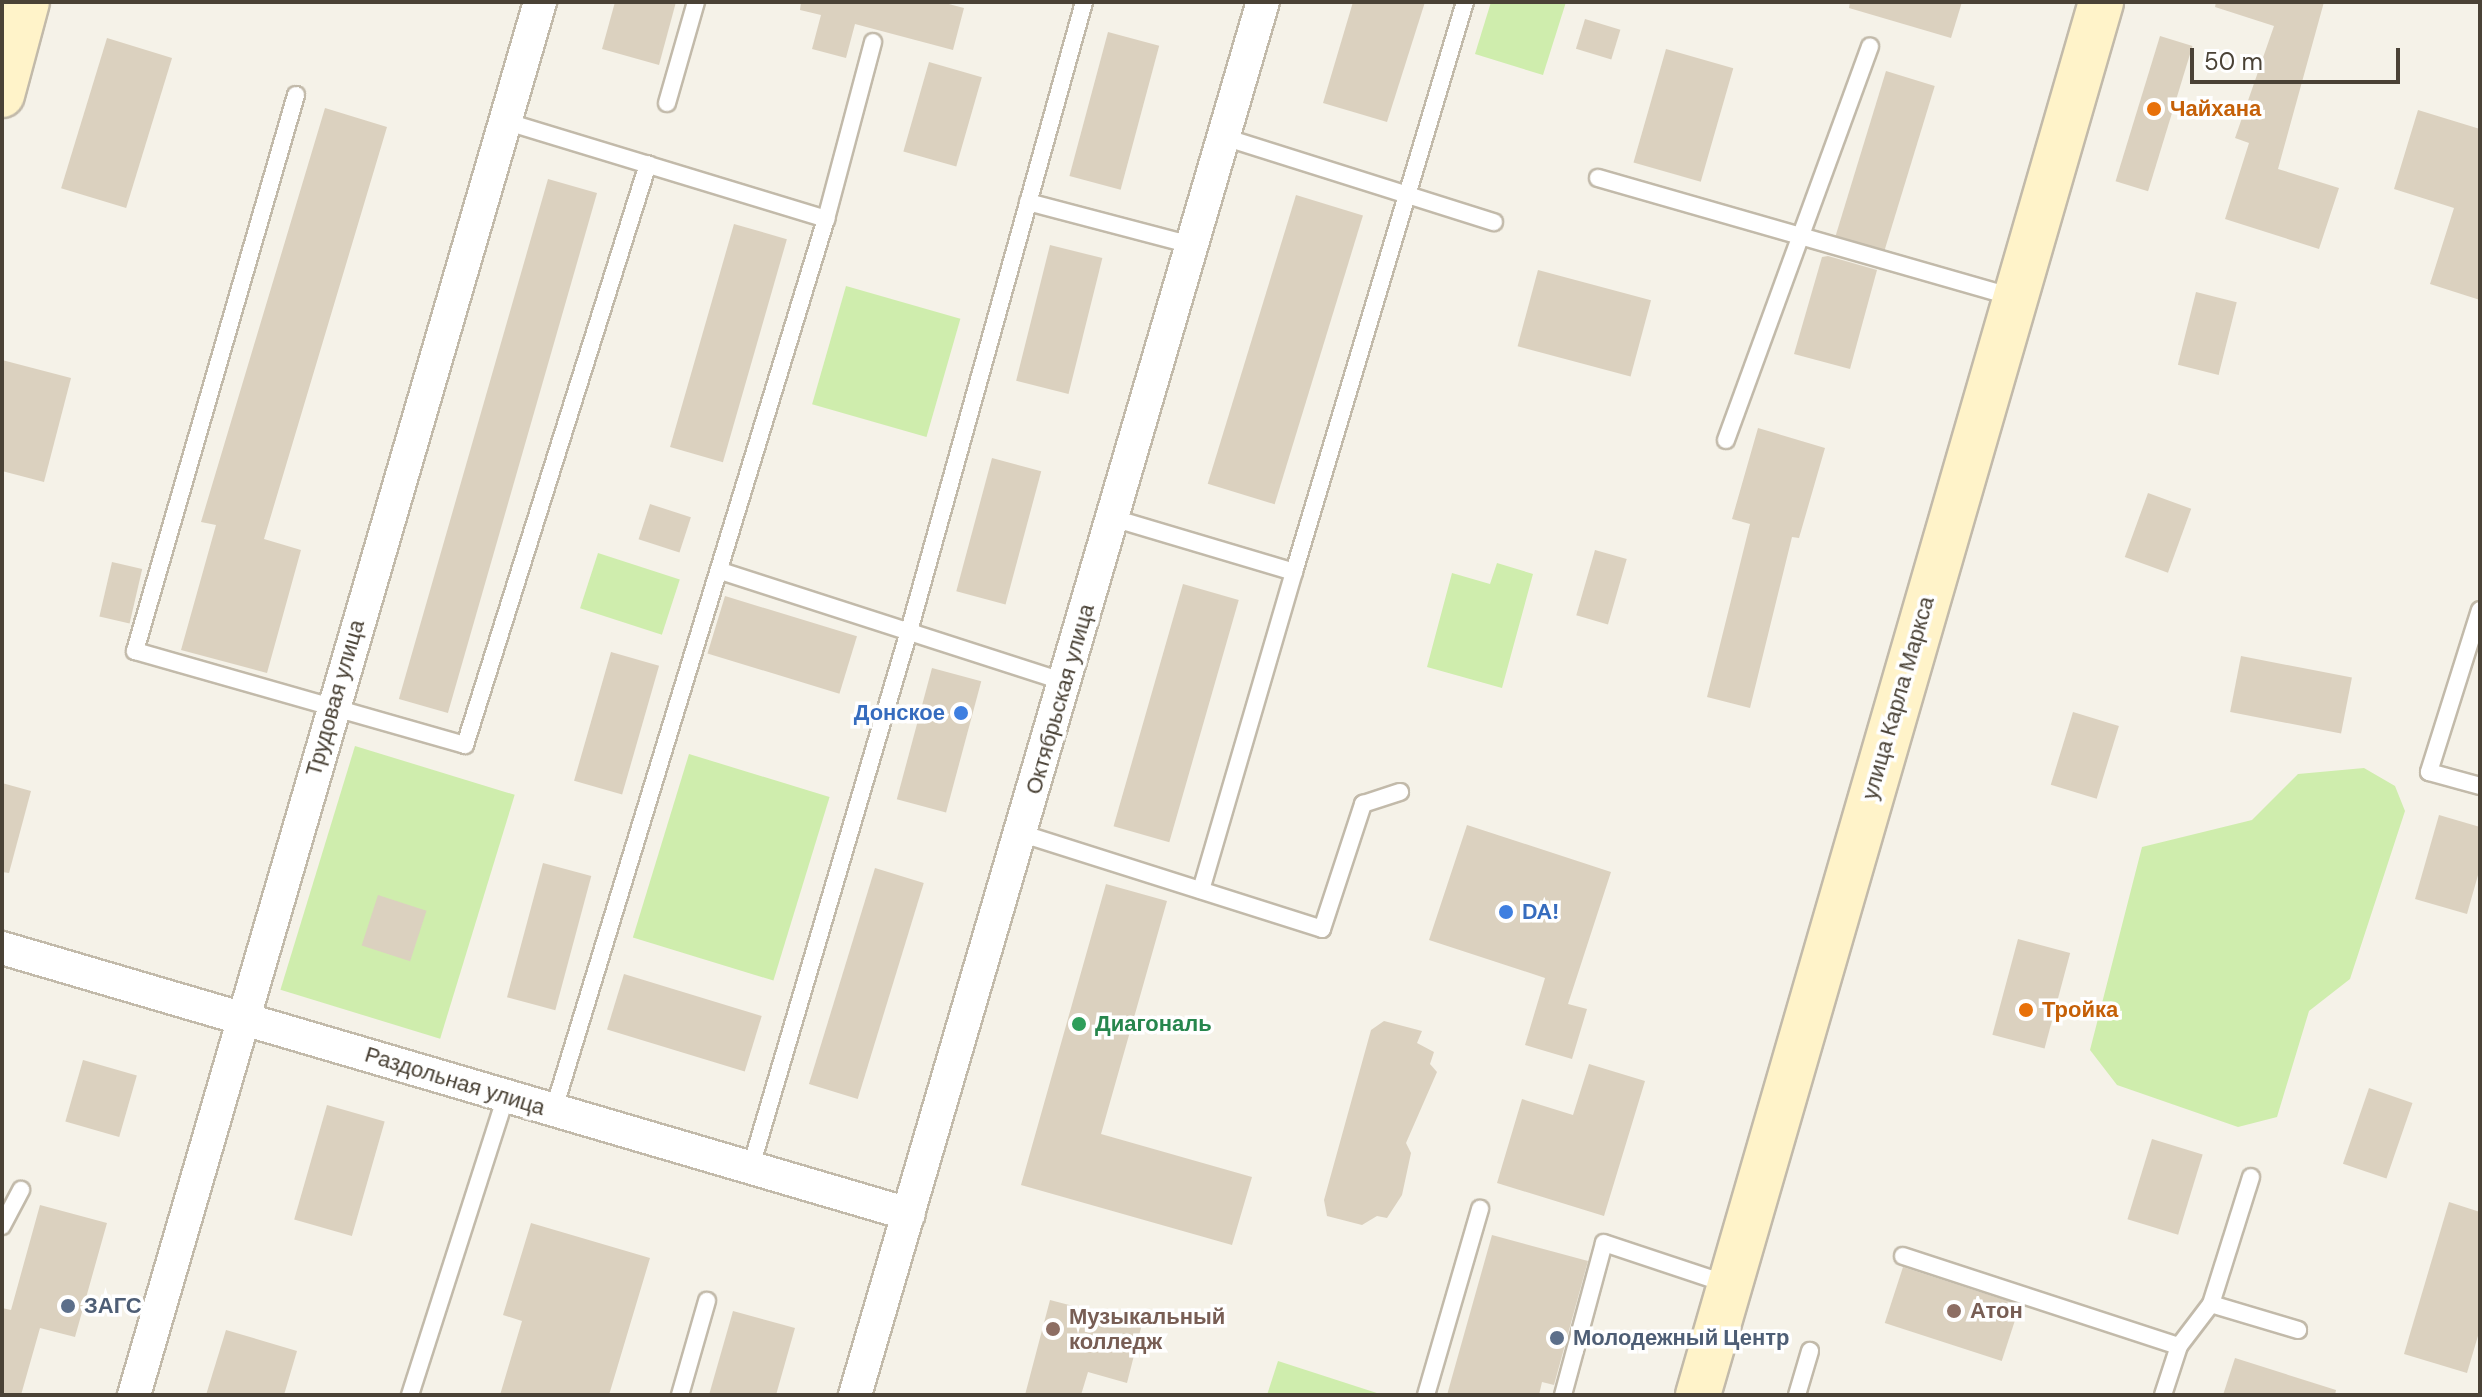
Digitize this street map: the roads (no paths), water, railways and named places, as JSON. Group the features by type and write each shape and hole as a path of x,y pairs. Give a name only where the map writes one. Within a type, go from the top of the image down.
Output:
{"main road":[{"path":"2,95 27,2"},
{"name":"улица Карла Маркса","path":"1698,1395 1727,1284 2017,299 2101,2"}],"street":[{"name":"Трудовая улица","path":"134,1395 241,1016 540,2"},
{"name":"Октябрьская улица","path":"855,1395 1263,2"},
{"name":"Раздольная улица","path":"3,953 241,1016 553,1112 909,1214"}],"lane":[{"path":"667,103 696,2"},
{"path":"750,1170 909,631 1084,2"},
{"path":"1201,890 1465,2"},
{"path":"553,1112 721,571 826,219 873,42"},
{"path":"1726,440 1870,46"},
{"path":"296,95 135,651 465,745 648,164"},
{"path":"504,121 826,219"},
{"path":"1224,137 1494,222"},
{"path":"1598,178 2017,299"},
{"path":"1028,202 1192,245"},
{"path":"1113,518 1294,572"},
{"path":"721,571 1065,682"},
{"path":"2480,610 2429,772 2480,786"},
{"path":"1020,833 1322,929 1363,804 1400,792"},
{"path":"410,1395 506,1096"},
{"path":"2163,1395 2179,1346 2211,1304 2251,1177"},
{"path":"2,1226 21,1190"},
{"path":"1426,1395 1480,1209"},
{"path":"1563,1395 1604,1243 1727,1284"},
{"path":"1903,1256 2179,1346"},
{"path":"680,1395 707,1301"},
{"path":"2211,1304 2298,1330"},
{"path":"1797,1395 1810,1351"}],"place":[{"name":"Чайхана","path":"2154,109"},
{"name":"Донское","path":"961,713"},
{"name":"DA!","path":"1506,912"},
{"name":"Тройка","path":"2026,1010"},
{"name":"Диагональ","path":"1079,1024"},
{"name":"ЗАГС","path":"68,1306"},
{"name":"Атон","path":"1954,1311"},
{"name":"Музыкальный колледж","path":"1053,1329"},
{"name":"Молодежный Центр","path":"1557,1338"}]}
